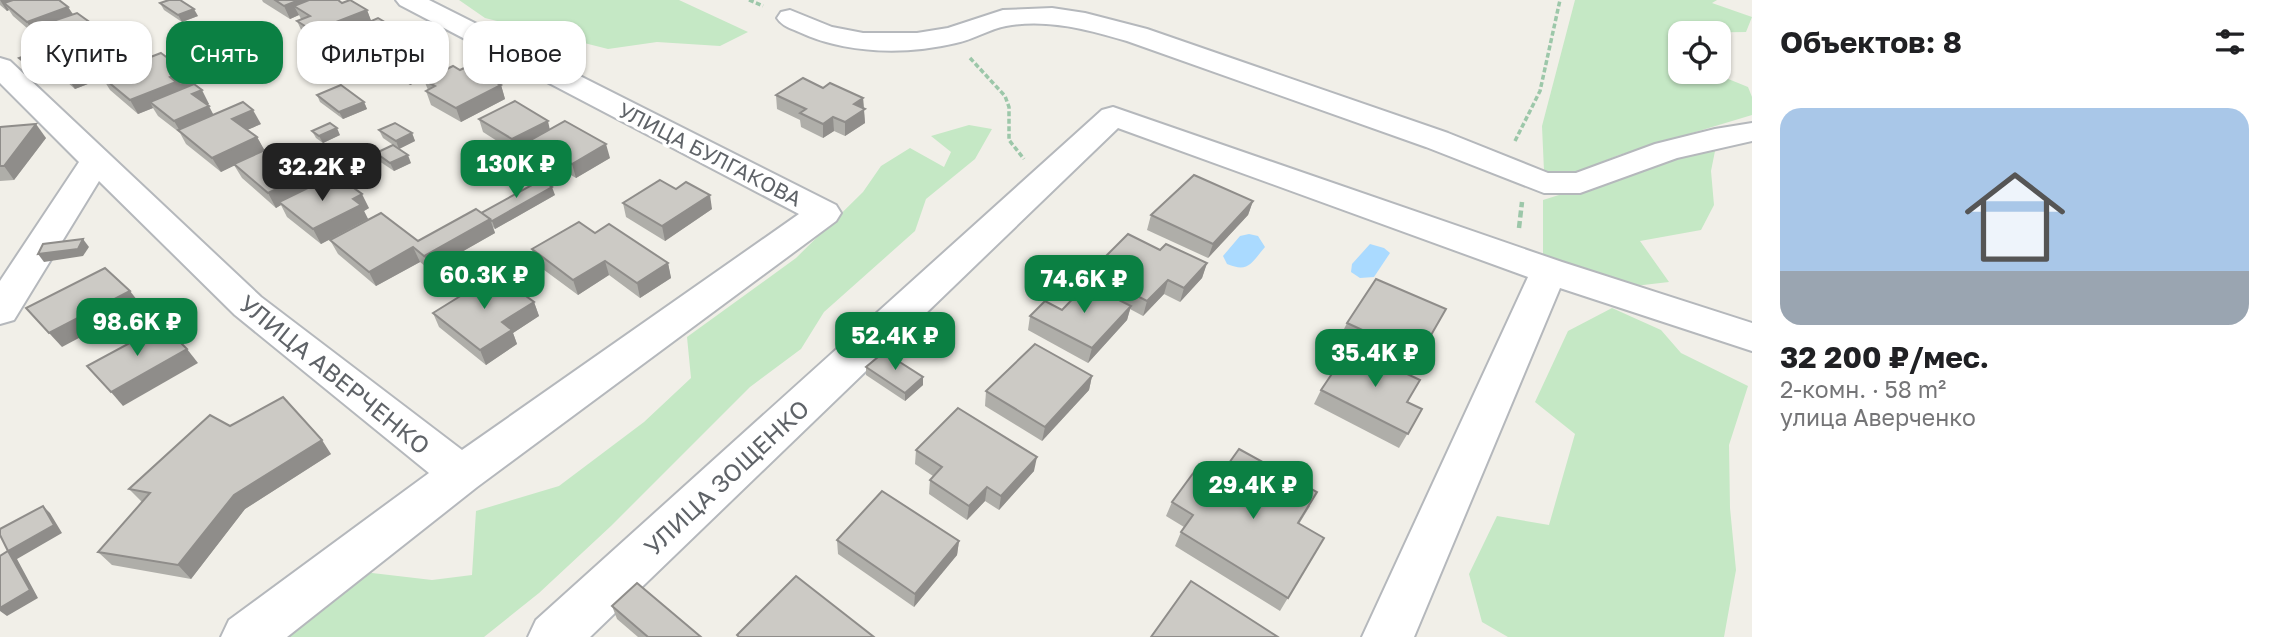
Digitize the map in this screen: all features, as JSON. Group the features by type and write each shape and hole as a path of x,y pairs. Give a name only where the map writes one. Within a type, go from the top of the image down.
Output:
{"street":[{"name":"УЛИЦА БУЛГАКОВА","path":"409,0 824,213 461,474"},
{"path":"790,18 825,34 863,41 917,41 953,36 1003,18 1052,16 1085,21 1137,35 1437,140 1544,183 1580,183 1665,151 1752,132"},
{"name":"УЛИЦА АВЕРЧЕНКО","path":"0,67 248,306 461,474"},
{"name":"УЛИЦА ЗОЩЕНКО","path":"554,637 1113,116 1530,264"},
{"path":"0,311 97,159"},
{"path":"1388,637 1530,264 1752,337"},
{"path":"247,637 461,474"}],"path":[{"path":"1530,264 1519,226 1522,202 1508,152 1521,134 1541,91 1560,0"},
{"path":"953,36 958,47 1005,96 1009,107 1009,140 1022,157 1049,176"}],"green space":[{"path":"459,0 679,0 748,32 720,46 657,42 608,49 586,43 586,21 497,21 485,18"},
{"path":"1575,0 1717,0 1712,3 1752,17 1746,32 1731,32 1731,21 1668,21 1668,84 1731,84 1731,80 1748,87 1752,97 1752,115 1619,155 1573,174 1544,171 1542,126"},
{"path":"969,125 992,129 975,159 926,199 915,231 824,312 801,349 750,387 611,526 539,593 484,637 284,637 355,571 432,580 472,575 476,511 559,486 644,422 691,378 687,337 796,258 863,192 881,166 910,148 944,167 951,152 931,136"},
{"path":"1716,146 1711,171 1714,205 1701,230 1640,241 1669,282 1626,287 1543,258 1543,200"},
{"path":"1612,308 1661,330 1681,353 1748,386 1729,445 1730,508 1736,570 1724,637 1508,637 1482,622 1469,574 1497,516 1549,525 1575,434 1535,402 1568,331"}],"water":[{"path":"1240,236 1258,236 1265,247 1253,262 1245,267 1227,264 1223,256"},
{"path":"1370,244 1390,253 1374,277 1360,278 1351,272 1352,264"}],"building":[{"path":"13,0 59,0 68,7 26,21 4,3"},
{"path":"180,0 194,9 178,15 160,3"},
{"path":"275,0 299,0 284,6"},
{"path":"309,0 338,0 342,3 350,0 367,10 339,21 297,21 310,16 294,6"},
{"path":"77,13 88,21 53,21"},
{"path":"161,53 166,57 166,84 171,84 130,100 111,84 152,84 152,56"},
{"path":"453,66 460,70 463,69 463,84 501,85 456,108 426,91 435,86 431,84 449,84 449,68"},
{"path":"803,78 823,88 830,83 863,98 854,104 865,109 845,122 833,117 823,124 800,113 806,109 776,95"},
{"path":"194,84 202,90 192,94 209,106 174,121 150,102"},
{"path":"341,85 364,102 339,112 317,95"},
{"path":"515,101 548,121 512,139 479,119"},
{"path":"243,102 253,110 232,119 257,137 212,158 178,130"},
{"path":"565,121 606,144 572,164 531,140"},
{"path":"330,123 337,128 319,136 312,131"},
{"path":"395,123 412,133 396,141 379,130"},
{"path":"36,124 4,166 0,166 0,127"},
{"path":"393,145 408,155 390,163 376,153"},
{"path":"274,146 309,174 268,193 234,164"},
{"path":"1194,175 1253,201 1213,244 1151,215"},
{"path":"541,180 552,187 492,221 481,213"},
{"path":"660,180 676,189 686,182 710,195 662,226 623,203"},
{"path":"322,181 330,187 344,181 362,194 353,199 361,205 313,229 279,202"},
{"path":"476,209 490,219 424,256 413,247 369,272 330,240 381,213 418,241"},
{"path":"579,222 595,233 609,224 668,263 637,283 605,261 573,280 532,249"},
{"path":"1128,234 1160,250 1166,244 1207,263 1184,288 1168,280 1147,301 1090,272"},
{"path":"83,239 78,249 38,254 43,244"},
{"path":"105,268 130,291 49,333 26,308"},
{"path":"496,274 534,302 502,322 512,330 480,350 433,313"},
{"path":"1376,279 1446,309 1419,356 1347,323"},
{"path":"1087,284 1131,306 1092,348 1030,316 1045,301 1062,310"},
{"path":"163,325 187,349 111,392 87,366"},
{"path":"1035,344 1092,376 1045,427 986,391"},
{"path":"1350,347 1420,380 1407,402 1422,409 1408,434 1321,390"},
{"path":"884,352 923,377 905,393 866,367"},
{"path":"283,397 322,440 234,495 178,565 98,552 150,493 129,489 210,415 230,426"},
{"path":"958,408 1037,457 1001,496 987,487 969,506 930,480 942,467 916,450"},
{"path":"1239,449 1317,492 1298,523 1324,538 1288,598 1181,532 1193,515 1172,502 1194,472 1214,484"},
{"path":"882,491 959,541 915,594 837,540"},
{"path":"43,506 54,525 8,551 0,529"},
{"path":"8,551 30,590 0,608 0,556"},
{"path":"796,576 874,637 739,637 737,635"},
{"path":"1191,581 1278,637 1151,637"},
{"path":"637,583 701,637 648,637 612,606"}]}
